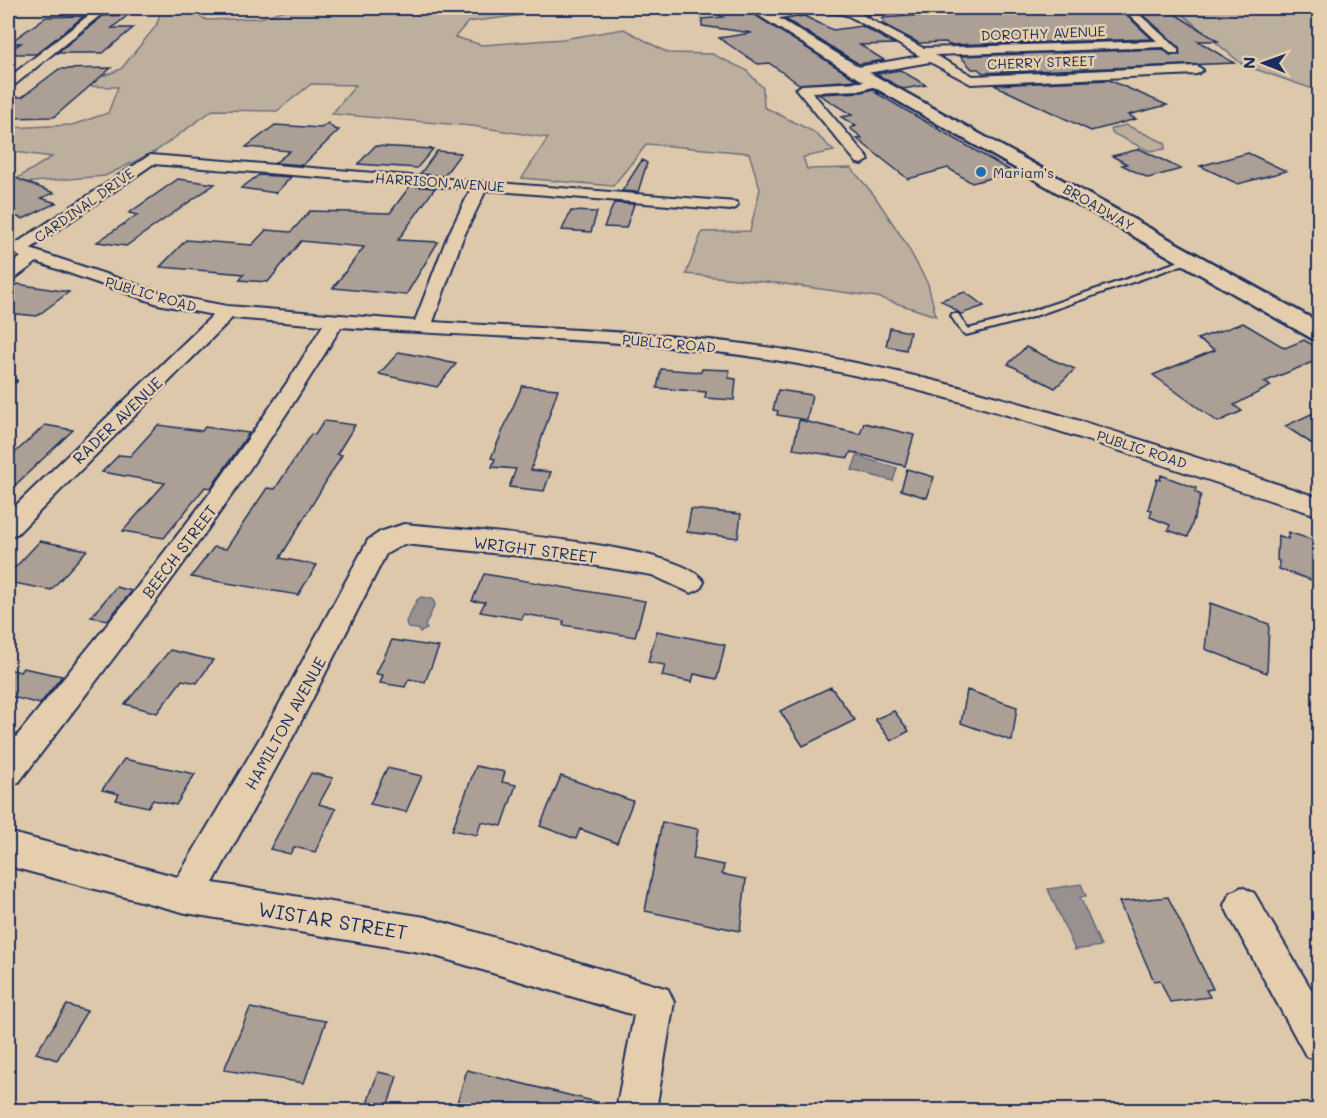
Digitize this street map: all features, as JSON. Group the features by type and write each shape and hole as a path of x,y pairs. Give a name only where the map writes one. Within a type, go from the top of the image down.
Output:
{"main road":[{"name":"BROADWAY","path":"761,12 856,71 1320,333"}],"street":[{"path":"8,84 104,8"},
{"path":"761,12 967,8"},
{"path":"1127,8 1166,44"},
{"name":"CHERRY STREET","path":"835,9 853,14 971,80 1197,70 1166,44"},
{"name":"DOROTHY AVENUE","path":"856,71 927,55 1166,44"},
{"path":"862,160 802,89 862,86 876,82"},
{"name":"HARRISON AVENUE","path":"150,159 730,205"},
{"name":"CARDINAL DRIVE","path":"8,275 19,251 150,159"},
{"path":"422,326 454,240 481,185"},
{"name":"PUBLIC ROAD","path":"19,251 164,300 227,312 628,338 750,350 800,358 958,392 1053,419 1320,507"},
{"name":"RADER AVENUE","path":"8,527 227,312"},
{"name":"BEECH STREET","path":"8,771 189,539 310,364 336,320"},
{"name":"WRIGHT STREET","path":"377,547 389,539 404,534 561,550 656,566 691,582"},
{"name":"HAMILTON AVENUE","path":"186,896 238,810 308,683 377,547"},
{"name":"WISTAR STREET","path":"8,849 186,896 424,935 655,1002 636,1110"},
{"path":"1242,905 1320,1042"}],"lane":[{"path":"8,14 18,8"},
{"path":"955,316 966,332 1017,320 1192,260"}],"shaded area":[{"path":"291,8 577,8 468,22 455,37 482,45 563,39 624,29 668,53 712,54 746,70 763,88 764,107 814,132 834,151 803,157 807,169 851,168 874,195 905,242 928,284 936,316 877,297 785,284 686,274 702,232 750,231 760,189 749,153 647,144 613,186 522,178 548,138 472,126 332,114 356,85 311,84 277,111 213,110 156,151 105,176 8,184 52,157 8,151 8,128 72,125 108,113 118,87 76,86 121,69 156,26 162,9 185,9 207,20 260,18"},
{"path":"1175,8 1319,8 1319,91 1243,65"},
{"path":"1126,125 1165,143 1165,149 1149,151 1112,133 1111,129"},
{"path":"857,456 897,468 893,481 852,470"},
{"path":"421,597 432,599 435,604 425,626 427,629 420,632 418,629 408,628 406,622 417,600"},
{"path":"1081,884 1086,896 1080,897 1101,946 1075,950 1048,889"}],"building":[{"path":"709,8 745,8 857,80 799,84 769,63 758,64 719,38 752,33 702,26 702,19 723,17"},
{"path":"1120,9 1152,39 949,45 946,42 919,43 881,23 885,22 881,18 911,16"},
{"path":"1137,9 1165,9 1175,14 1218,41 1198,41 1234,63 983,73 978,69 972,69 960,56 1163,49 1170,55 1180,55 1179,47"},
{"path":"128,15 112,28 133,28 103,53 57,53 103,16"},
{"path":"84,16 36,54 8,54 8,51 21,43 9,43 46,17"},
{"path":"804,16 833,30 862,26 894,44 860,45 884,60 859,64 785,19"},
{"path":"111,68 54,117 8,118 8,104 16,97 22,97 59,69"},
{"path":"900,70 926,85 903,89 876,74"},
{"path":"1109,80 1167,105 1128,115 1136,119 1091,131 994,85"},
{"path":"873,89 879,93 876,93 1009,170 1000,174 1002,175 972,183 948,168 908,179 857,139 862,138 850,128 856,126 841,117 852,115 818,94 862,92"},
{"path":"328,123 334,129 339,130 303,165 275,163 290,151 246,147 275,125 321,128"},
{"path":"375,146 433,149 417,168 358,164"},
{"path":"1140,149 1181,169 1148,178 1122,165 1127,164 1112,156"},
{"path":"437,151 461,153 444,176 420,174"},
{"path":"1248,153 1286,171 1238,184 1200,166"},
{"path":"642,160 647,163 638,192 622,191"},
{"path":"8,175 54,193 41,198 56,203 23,219 8,214"},
{"path":"259,175 291,177 276,193 241,188"},
{"path":"178,179 215,184 126,246 97,242 137,215 129,213"},
{"path":"410,186 435,188 398,240 438,242 406,295 333,288 364,247 301,241 268,282 239,280 244,274 160,267 186,240 252,245 266,230 291,232 310,211 390,213"},
{"path":"614,203 634,204 626,228 604,227"},
{"path":"571,211 597,212 591,232 562,230"},
{"path":"17,284 69,292 37,316 8,313 8,291"},
{"path":"965,292 984,306 961,314 941,300"},
{"path":"1243,323 1285,348 1304,340 1320,349 1320,359 1264,382 1271,386 1234,405 1242,411 1218,422 1153,375 1215,350 1197,339"},
{"path":"890,328 910,332 906,350 886,346"},
{"path":"1026,347 1075,369 1055,388 1008,364"},
{"path":"399,352 456,364 437,387 379,374"},
{"path":"661,369 701,372 702,369 729,370 729,378 736,379 734,400 705,398 706,392 657,388"},
{"path":"522,386 558,389 531,470 551,472 544,491 509,487 516,469 492,467 495,459 491,458"},
{"path":"778,390 812,395 807,420 777,415 778,411 773,410"},
{"path":"1320,410 1320,449 1285,426"},
{"path":"799,420 860,434 864,423 914,435 905,466 851,452 848,458 793,449"},
{"path":"324,421 355,425 337,454 342,455 280,558 317,565 298,595 191,577 214,547 226,549 267,488 275,489 311,434 315,435"},
{"path":"45,425 73,430 8,492 8,459"},
{"path":"158,425 202,431 205,427 249,433 211,488 205,487 164,538 123,531 165,483 102,472 119,455 130,456"},
{"path":"907,469 934,477 927,498 901,490"},
{"path":"1161,475 1196,488 1195,492 1201,495 1188,537 1168,530 1170,525 1150,517 1152,510 1148,509 1157,479 1160,480"},
{"path":"691,509 741,514 738,538 687,532"},
{"path":"1288,532 1316,541 1316,548 1320,549 1320,583 1279,569 1278,535 1288,539"},
{"path":"40,541 87,550 51,590 8,582 8,575"},
{"path":"484,574 645,601 635,637 563,625 564,621 524,614 522,619 480,612 485,602 472,601"},
{"path":"116,587 132,591 108,620 91,617"},
{"path":"1210,603 1269,624 1267,673 1205,649"},
{"path":"657,631 725,645 717,679 694,674 692,682 662,676 665,665 648,662"},
{"path":"392,640 439,647 425,682 409,679 405,687 380,683 383,675 376,674"},
{"path":"170,650 213,660 197,683 182,680 157,713 125,704"},
{"path":"23,668 62,676 40,704 8,696 8,669 20,672"},
{"path":"831,687 855,720 803,746 780,711"},
{"path":"967,690 1017,707 1012,741 961,723"},
{"path":"894,711 909,731 891,741 875,719"},
{"path":"124,759 195,774 176,805 153,800 148,807 116,800 119,794 102,790"},
{"path":"476,766 505,772 502,782 516,785 502,826 481,822 477,835 452,830"},
{"path":"387,768 422,776 406,812 370,804"},
{"path":"311,773 333,778 319,804 336,809 315,852 294,847 290,854 270,849"},
{"path":"561,776 633,801 617,843 580,829 576,839 540,826"},
{"path":"662,822 698,829 693,859 724,865 722,874 746,879 740,931 645,911"},
{"path":"1168,897 1213,989 1206,990 1210,997 1170,1002 1160,980 1154,981 1119,902"},
{"path":"67,1005 87,1011 57,1060 36,1053"},
{"path":"250,1008 326,1021 304,1083 224,1070"},
{"path":"467,1070 601,1103 600,1110 455,1110"},
{"path":"378,1072 397,1076 387,1108 367,1104"}],"place":[{"name":"Mariam's","path":"981,172"}]}
